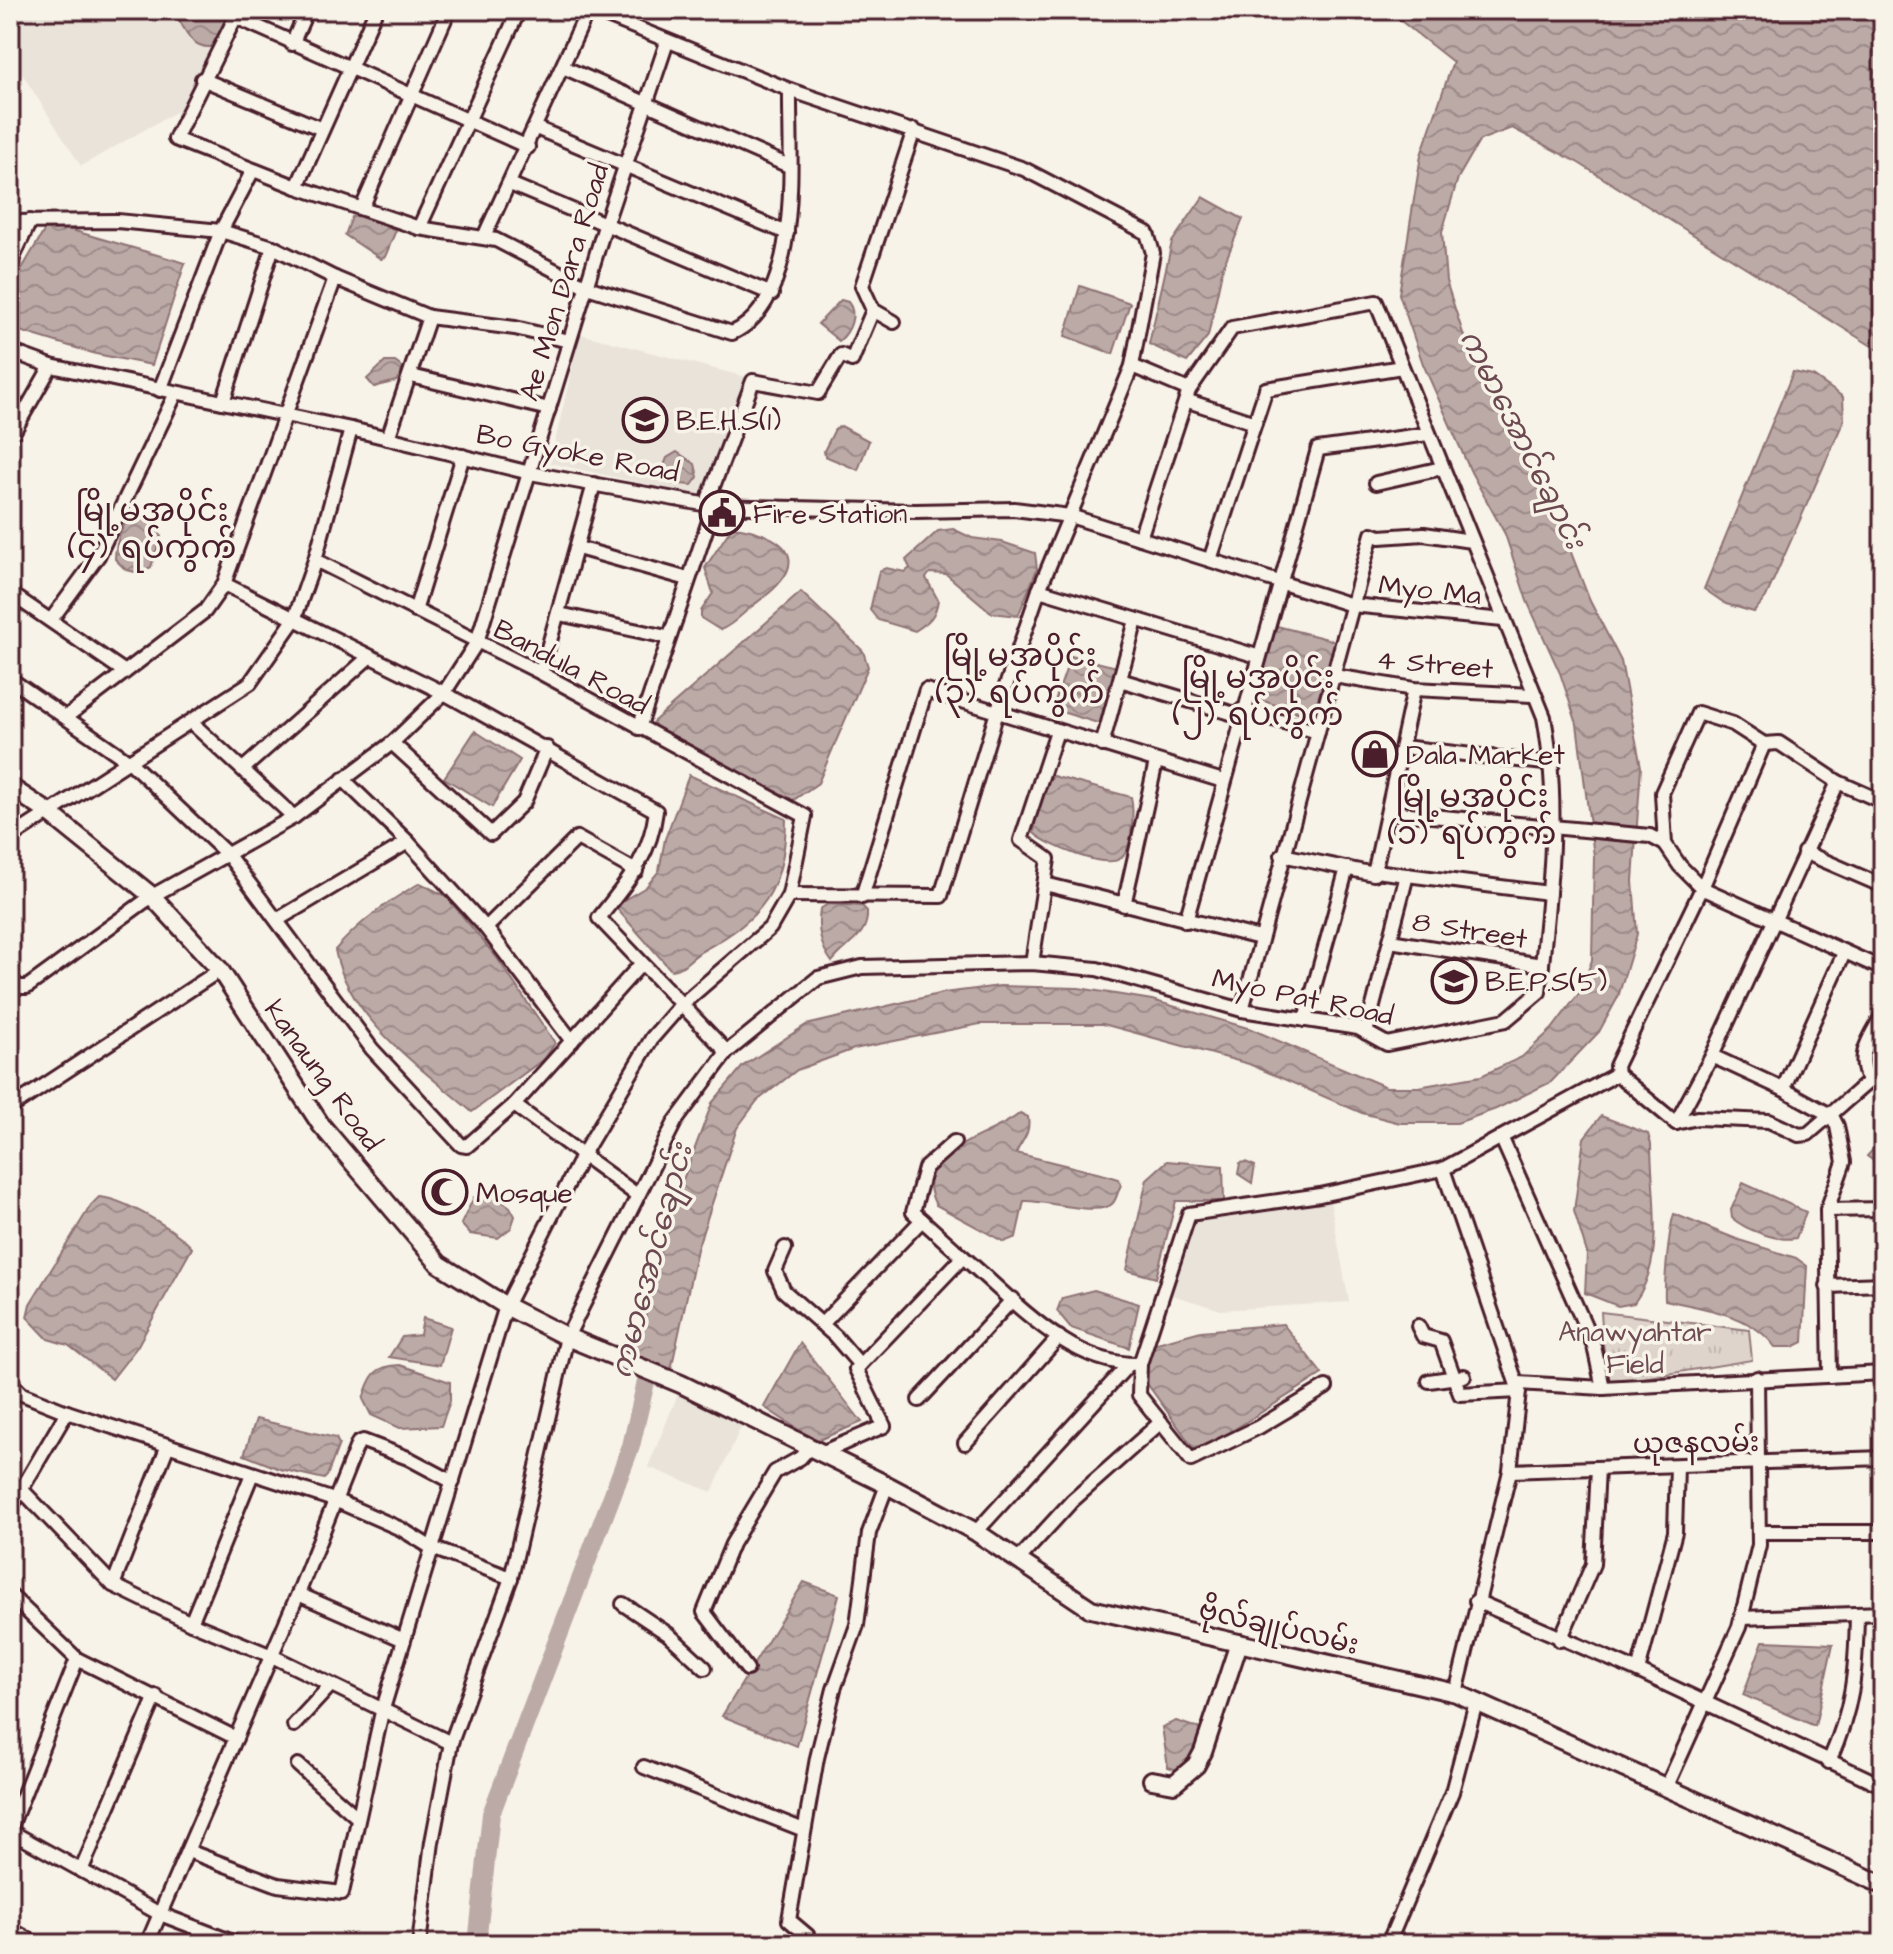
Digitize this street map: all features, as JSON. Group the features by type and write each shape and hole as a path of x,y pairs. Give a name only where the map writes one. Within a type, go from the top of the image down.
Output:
{"street":[{"path":"292,44 307,10"},
{"path":"297,187 376,10"},
{"path":"362,208 449,10"},
{"path":"419,228 519,10"},
{"path":"188,1851 278,1885 342,1893 382,1712 506,1306 582,1156 652,1038 680,1006 770,928 789,895 941,896 997,712 1039,590 1132,366 1153,253 1147,233 1024,169 790,90 590,10 484,237"},
{"path":"528,147 292,44 238,13 202,79 175,139 297,187 419,228 484,237 587,287 732,333 746,327 772,294 787,233 790,90"},
{"name":"Ae Mon Dara Road","path":"10,979 19,987 27,987 152,896 294,817 392,743 444,693 477,642 605,226 667,42"},
{"path":"563,67 789,166"},
{"path":"202,79 322,129"},
{"path":"536,128 787,233"},
{"path":"894,322 873,310 862,286 914,130"},
{"path":"160,390 221,231 253,170"},
{"path":"510,184 772,294"},
{"path":"10,264 30,221"},
{"path":"10,222 117,221 221,231 273,247 335,278 429,317 515,328 569,341"},
{"path":"223,402 273,247"},
{"path":"66,717 205,611 224,584 335,278"},
{"name":"Myo Pat Road","path":"419,1944 432,1842 451,1743 511,1578 567,1337 675,1122 727,1052 818,978 862,967 1032,963 1097,969 1242,1010 1358,1028 1387,1044 1506,1020 1539,992 1555,827 1553,764 1544,717 1532,695 1376,302 1232,328 1188,396"},
{"path":"639,728 667,637 714,506 709,497 753,381 818,393 841,355 852,360 873,310"},
{"path":"388,438 429,317"},
{"name":"Bo Gyoke Road","path":"10,351 51,366 351,429 530,473 714,506 916,511 1014,509 1070,516 1280,583"},
{"path":"10,438 51,366"},
{"path":"1132,366 1188,396 1255,423"},
{"path":"1210,560 1266,389 1402,367"},
{"path":"411,376 549,409"},
{"path":"51,620 98,556 176,393"},
{"path":"1140,538 1188,396"},
{"path":"10,838 131,763 250,683 294,620 315,560 351,429"},
{"path":"1186,921 1257,656 1318,449 1428,434"},
{"path":"415,611 463,456"},
{"path":"1376,483 1442,468"},
{"path":"541,673 594,484"},
{"path":"1242,1010 1372,534 1380,537 1424,534 1471,541"},
{"path":"578,548 688,579"},
{"name":"Bandula Road","path":"315,560 541,673 805,816 789,895"},
{"name":"Myo Ma","path":"1280,583 1352,605 1503,620"},
{"path":"224,584 444,693 656,811 652,841 636,871 599,918 727,1052"},
{"path":"1039,590 1257,656"},
{"path":"10,593 125,672"},
{"path":"559,614 667,637"},
{"path":"1102,745 1136,620"},
{"path":"243,769 368,658"},
{"name":"4 Street","path":"1334,676 1414,689 1532,695"},
{"path":"10,679 131,763 228,855 372,1049 455,1142 467,1146 514,1105 641,964"},
{"path":"1120,680 1318,732"},
{"path":"1375,871 1414,689"},
{"path":"862,897 926,690 1223,781"},
{"path":"1665,844 1662,793 1698,713 1733,724 1764,744 1779,743 1838,782 1883,802"},
{"path":"192,723 294,817"},
{"path":"1032,963 1048,859 1021,840 1057,731"},
{"path":"392,743 491,834 524,802 547,748"},
{"path":"1676,1123 1617,1074 1616,1066 1702,888 1764,744"},
{"path":"1402,747 1553,764"},
{"path":"1124,905 1156,762"},
{"path":"343,779 408,842 486,928 572,1041"},
{"path":"1676,1123 1712,1056 1838,782"},
{"name":"kanaung Road","path":"10,787 48,812 152,896 220,970 321,1125 439,1264 506,1306 567,1337 681,1384"},
{"path":"1388,812 1650,836 1665,844 1702,888 1883,969"},
{"path":"486,928 577,838 636,871"},
{"path":"277,920 408,842"},
{"path":"1804,852 1883,886"},
{"path":"1282,855 1374,874 1375,871 1549,893"},
{"path":"1305,1020 1347,868"},
{"path":"1366,1033 1407,875"},
{"path":"1045,884 1260,938"},
{"name":"8 Street","path":"1390,941 1542,965"},
{"path":"1783,1089 1844,953"},
{"path":"11,1106 220,970"},
{"path":"1676,1123 1697,1118 1769,1121 1804,1135 1832,1116 1869,1081 1862,1069 1862,1054 1883,1014"},
{"path":"1712,1056 1832,1116 1844,1162 1827,1210 1830,1376"},
{"path":"976,1532 1135,1364 1186,1220 1196,1212 1320,1195 1443,1169 1617,1074"},
{"path":"514,1105 637,1195"},
{"path":"1502,1139 1594,1346 1603,1388"},
{"path":"954,1142 925,1168 913,1212 1059,1337 1090,1356 1135,1364"},
{"path":"1443,1169 1519,1387 1510,1471 1456,1693"},
{"path":"1827,1210 1883,1209"},
{"path":"822,1324 922,1220"},
{"path":"785,1248 775,1271 780,1285 860,1365"},
{"path":"747,1669 704,1612 732,1544 775,1472 815,1450 884,1426 859,1381 856,1369 963,1257"},
{"path":"1827,1286 1883,1284"},
{"path":"919,1400 1013,1299"},
{"path":"1418,1326 1423,1336 1441,1341 1458,1377 1462,1395 1519,1387 1603,1388 1883,1373"},
{"path":"965,1443 1059,1337"},
{"path":"1135,1364 1139,1395 1191,1460 1259,1427 1326,1387"},
{"path":"1429,1381 1458,1377"},
{"path":"1667,1786 1742,1618 1760,1532 1757,1378"},
{"path":"10,1382 22,1394 67,1412 337,1501 401,1529 432,1548 511,1578"},
{"name":"ဗိုလ်ချုပ်လမ်း","path":"681,1384 976,1532 1091,1609 1456,1693 1883,1885"},
{"path":"10,1509 67,1412"},
{"path":"1019,1559 1072,1501 1161,1422"},
{"path":"147,1944 272,1656 337,1501 355,1449 363,1441 453,1482"},
{"path":"113,1585 168,1445"},
{"name":"ယုဇနလမ်း","path":"1510,1471 1759,1465 1883,1458"},
{"path":"1638,1671 1675,1532 1677,1466"},
{"path":"1560,1640 1593,1564 1598,1468"},
{"path":"191,1623 252,1474"},
{"path":"821,1944 806,1940 789,1920 824,1729 857,1625 869,1533 887,1485"},
{"path":"22,1490 113,1585 191,1623 272,1656 451,1743"},
{"path":"1760,1532 1883,1532"},
{"path":"298,1594 404,1640"},
{"path":"10,1595 77,1659 236,1738"},
{"path":"1476,1601 1560,1640 1638,1671 1883,1786"},
{"path":"623,1604 668,1634 705,1668"},
{"path":"1742,1618 1883,1613"},
{"path":"1829,1762 1848,1719 1856,1670 1857,1614"},
{"path":"1152,1780 1174,1784 1196,1765 1239,1643"},
{"path":"77,1659 10,1830 160,1914 238,1944"},
{"path":"294,1725 330,1686"},
{"path":"81,1871 156,1696"},
{"path":"1388,1944 1452,1792 1476,1702"},
{"path":"298,1765 358,1818"},
{"path":"644,1767 804,1830"},
{"path":"10,1929 37,1944"}],"shaded area":[{"path":"10,10 237,10 188,105 81,166 10,55"},
{"name":"B.E.H.S(1)","path":"580,334 746,377 700,496 550,463"},
{"path":"1330,1200 1349,1302 1221,1310 1172,1295 1192,1225 1209,1216"},
{"path":"678,1394 743,1422 712,1492 648,1467"}],"green space":[{"name":"Anawyahtar Field","path":"1601,1312 1749,1330 1752,1360 1606,1384"}],"water":[{"path":"174,10 234,10 212,47 204,47 193,41"},
{"path":"1387,10 1883,10 1883,353 1577,162 1512,128 1480,140 1458,178 1442,232 1446,281 1470,355 1561,527 1590,601 1621,661 1641,767 1633,881 1637,934 1618,997 1599,1032 1551,1082 1496,1109 1457,1123 1400,1123 1362,1113 1249,1064 1103,1024 980,1024 854,1049 797,1070 757,1101 737,1128 697,1249 671,1370 632,1355 644,1322 667,1222 712,1103 743,1066 806,1025 943,993 1000,986 1079,988 1152,1000 1251,1029 1386,1087 1418,1087 1481,1076 1522,1057 1552,1029 1580,992 1592,960 1594,856 1577,724 1560,673 1527,601 1505,534 1471,472 1423,364 1399,294 1421,155 1453,62"},
{"path":"1203,197 1243,219 1223,267 1208,336 1187,362 1149,344 1172,242"},
{"path":"358,216 396,230 385,257 381,259 345,235 352,217"},
{"path":"54,225 185,263 152,365 96,354 10,328 10,289 47,226"},
{"path":"1080,286 1130,303 1113,354 1065,336"},
{"path":"841,300 848,302 852,317 849,328 839,341 818,324"},
{"path":"385,362 395,362 406,370 396,381 374,387 367,379"},
{"path":"1793,372 1813,376 1843,397 1844,420 1766,597 1754,612 1726,604 1704,589"},
{"path":"841,426 869,441 858,470 825,456 824,451 835,429"},
{"path":"677,452 695,464 698,477 692,485 668,483 663,468 667,458"},
{"path":"139,510 154,517 161,537 151,567 140,573 126,570 115,559 121,531"},
{"path":"732,527 751,530 772,539 787,552 789,561 787,572 776,587 720,630 701,618 701,611 713,593 705,568"},
{"path":"953,529 972,538 1002,542 1035,553 1037,569 1018,616 992,613 946,574 930,573 926,578 938,600 936,610 928,621 915,631 878,620 870,610 879,571 886,568 905,572 910,568 906,560 938,531"},
{"path":"801,592 863,651 868,667 818,783 792,801 659,731 653,722"},
{"path":"1273,625 1339,642 1311,717 1252,697"},
{"path":"1071,656 1117,667 1101,724 1052,709"},
{"path":"475,731 520,760 492,807 444,778"},
{"path":"689,775 786,819 785,844 775,883 755,913 723,939 671,970 617,909 624,900 646,887 659,871 665,839"},
{"path":"1053,776 1131,797 1130,838 1121,858 1113,861 1090,859 1034,833 1041,795"},
{"path":"420,883 446,896 497,958 555,1043 545,1058 472,1112 410,1060 371,1020 343,975 335,950 374,913"},
{"path":"828,904 862,906 867,911 867,920 860,934 832,962 819,930 820,909"},
{"path":"1883,1041 1883,1095 1872,1063 1877,1042"},
{"path":"1020,1113 1028,1117 1028,1129 1016,1153 1119,1179 1121,1185 1113,1203 1096,1209 1024,1201 1016,1237 1004,1242 936,1205 930,1186 933,1171 943,1158"},
{"path":"1601,1116 1648,1134 1651,1144 1655,1226 1651,1267 1634,1303 1618,1306 1585,1293 1587,1253 1574,1211 1584,1138"},
{"path":"1883,1125 1883,1168 1867,1156 1879,1143"},
{"path":"1167,1161 1223,1166 1224,1201 1176,1201 1156,1278 1127,1270 1147,1179"},
{"path":"1240,1163 1255,1166 1252,1183 1238,1174"},
{"path":"1743,1183 1806,1212 1796,1238 1762,1234 1732,1218 1731,1210"},
{"path":"491,1193 510,1207 515,1216 511,1228 498,1238 470,1234 461,1224 474,1197"},
{"path":"99,1197 148,1216 192,1248 137,1347 112,1379 68,1345 48,1339 27,1317 30,1304"},
{"path":"1674,1214 1739,1240 1796,1258 1807,1266 1803,1342 1793,1347 1775,1347 1753,1327 1725,1314 1665,1300 1667,1256"},
{"path":"1094,1290 1139,1304 1129,1348 1071,1328 1057,1311 1062,1298"},
{"path":"423,1318 451,1327 440,1365 389,1357 402,1337 420,1335"},
{"path":"1283,1324 1322,1374 1197,1453 1141,1375 1153,1344 1201,1331"},
{"path":"800,1343 862,1422 816,1441 764,1407"},
{"path":"400,1365 450,1382 450,1401 441,1426 400,1428 371,1415 363,1399 371,1378 384,1367"},
{"path":"256,1419 336,1438 339,1444 327,1476 324,1479 280,1469 244,1455"},
{"path":"804,1582 839,1595 797,1746 722,1716"},
{"path":"1763,1641 1833,1644 1815,1726 1743,1695"},
{"path":"1176,1721 1198,1728 1202,1733 1196,1755 1181,1771 1168,1767 1162,1727"}],"waterway":[{"name":"ကမာအောင်ချောင်း","path":"477,1944 491,1814 631,1446 652,1356"}],"place":[{"name":"B.E.H.S(1)","path":"645,420"},
{"name":"Fire Station","path":"722,513"},
{"name":"Dala Market","path":"1375,754"},
{"name":"B.E.P.S(5)","path":"1454,981"},
{"name":"Mosque","path":"445,1192"}],"district":[{"name":"မြို့မအပိုင်း (၄) ရပ်ကွက်","path":"152,528"},
{"name":"မြို့မအပိုင်း (၃) ရပ်ကွက်","path":"1020,674"},
{"name":"မြို့မအပိုင်း (၂) ရပ်ကွက်","path":"1258,696"},
{"name":"မြို့မအပိုင်း (၁) ရပ်ကွက်","path":"1472,814"}]}
